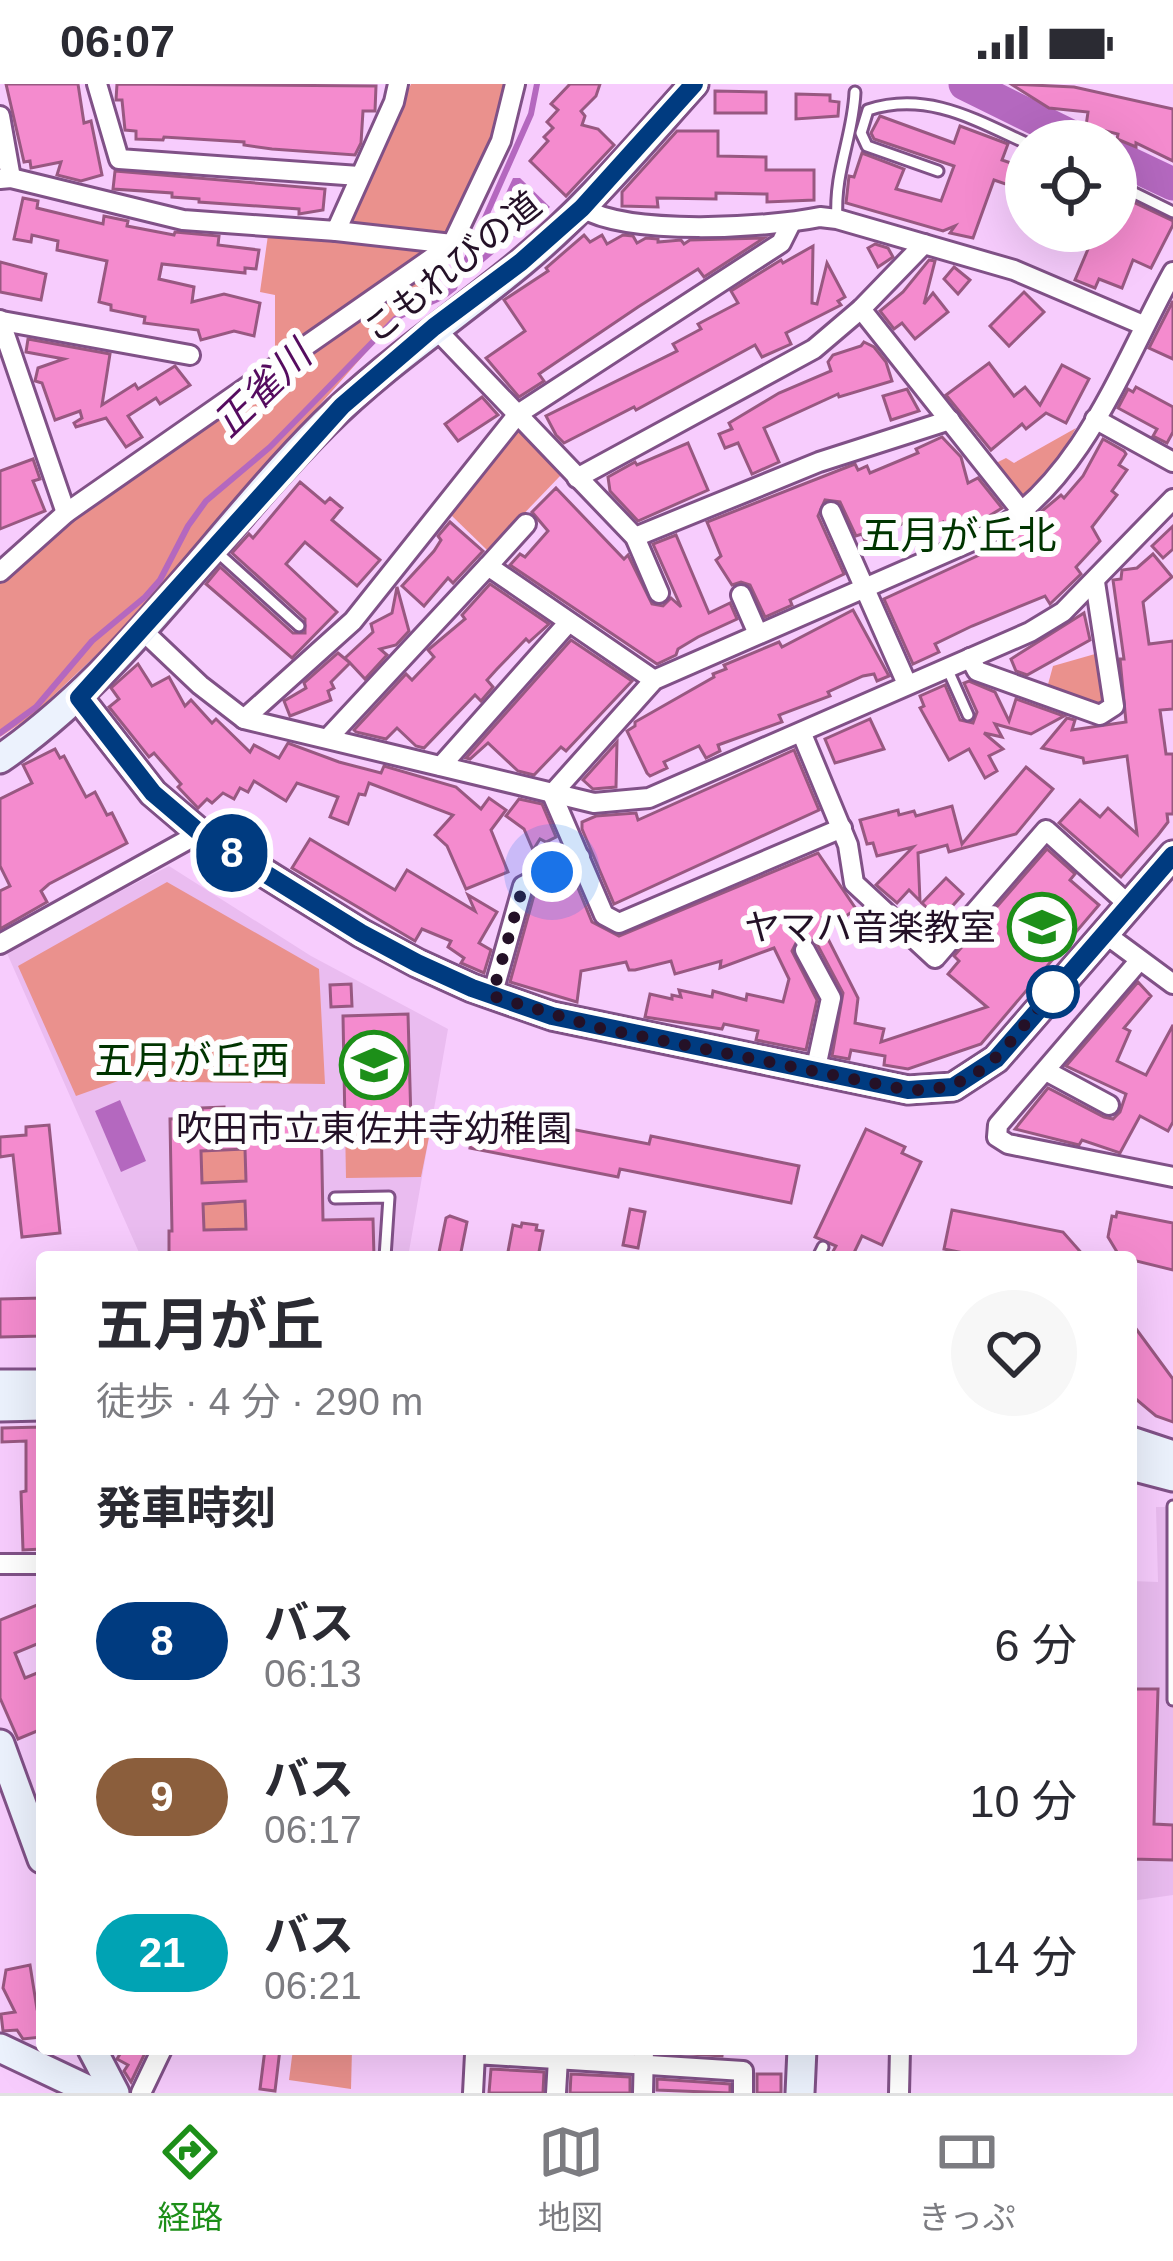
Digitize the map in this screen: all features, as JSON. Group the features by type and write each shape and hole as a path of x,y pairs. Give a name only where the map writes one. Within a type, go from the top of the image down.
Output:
{"street":[{"path":"97,84 119,159 358,176"},
{"path":"336,231 398,84"},
{"path":"0,572 65,513 452,244 501,141 515,84"},
{"name":"こもれびの道","path":"0,759 79,698 333,415 367,382 521,262 582,208 694,84"},
{"path":"0,116 6,178 183,220 452,244"},
{"path":"582,208 606,218 703,228 837,219 1014,270 1143,326"},
{"path":"244,718 353,621 518,414 781,243 791,223"},
{"path":"577,478 814,350 925,244"},
{"path":"552,794 654,680 993,532 1023,514 1064,469 1173,272"},
{"path":"861,309 1023,514"},
{"path":"65,513 1,320 190,355"},
{"path":"434,327 635,537 659,592"},
{"path":"1095,418 1173,462"},
{"path":"635,537 819,462 950,420"},
{"path":"142,630 200,685 244,718 594,803 650,798 802,734 1063,612 1173,499"},
{"path":"831,512 907,684"},
{"path":"329,737 526,524"},
{"path":"488,566 654,680"},
{"path":"970,658 977,671 1100,715 1114,706 1095,582"},
{"path":"741,596 758,634"},
{"path":"441,766 568,622"},
{"path":"79,698 153,793 200,833 361,933 492,996 600,1028 908,1090 953,1087 996,1059 1173,854"},
{"path":"802,734 848,845 854,883 935,958 1046,830 1129,905"},
{"path":"552,794 604,915 619,923 842,828"},
{"path":"0,944 200,833"},
{"path":"492,996 523,886 580,857"},
{"path":"1104,933 1173,984"},
{"path":"805,950 827,977 830,998 815,1072"},
{"path":"1139,961 998,1125 997,1137 1007,1144 1173,1177"},
{"path":"1046,1071 1109,1105"},
{"path":"0,1384 36,1384"},
{"path":"0,1407 36,1406"},
{"path":"1137,1443 1173,1455"},
{"path":"1137,1468 1173,1478"},
{"path":"0,1564 36,1564"},
{"path":"3,1759 36,1818"},
{"path":"0,2048 95,2093"},
{"path":"95,2055 116,2093"},
{"path":"141,2093 159,2055"},
{"path":"473,2093 475,2055"},
{"path":"525,2055 644,2057 743,2071 742,2093"},
{"path":"800,2093 802,2055"},
{"path":"899,2093 900,2055"},
{"path":"643,2093 644,2057"},
{"path":"556,2093 558,2059"}],"lane":[{"path":"837,219 838,165 854,116 855,92"},
{"path":"938,171 867,146 861,133 868,110 932,104 1005,134"},
{"path":"1137,194 1173,212"},
{"path":"213,548 299,626"},
{"path":"947,668 968,715"},
{"path":"335,1198 389,1197 385,1251"},
{"path":"1173,1506 1173,1700"}],"shaded area":[{"path":"411,84 507,84 497,134 450,227 431,279 112,640 33,715 0,737 0,583 70,519 275,375 275,295 260,292 268,235 341,241"},
{"path":"513,178 520,178 550,207 480,265 474,261"},
{"path":"1076,428 1050,473 1028,496 1019,494 994,464 1006,458 1014,463"},
{"path":"512,432 522,432 562,474 488,551 450,514"},
{"path":"1102,652 1110,702 1100,708 1047,688 1053,666"},
{"path":"169,866 311,956 448,1029 409,1251 138,1251 6,951"},
{"path":"167,882 319,969 325,1084 118,1081 76,1096 18,966"},
{"path":"120,1100 146,1161 121,1172 95,1111"},
{"path":"432,1122 421,1177 346,1178 345,1124"},
{"path":"287,1148 246,1213 246,1229 204,1230 202,1162 180,1152"},
{"path":"1156,1507 1173,1507 1173,1895 1137,1900 1137,1581 1158,1582"},
{"path":"292,2055 352,2055 351,2089 289,2080"}],"building":[{"path":"6,84 78,84 84,123 91,121 102,175 81,181 57,175 61,162 31,168 30,161 24,162"},
{"path":"117,84 376,86 375,111 363,111 361,143 355,155 272,149 244,142 136,139 136,131 125,130 122,100 116,100"},
{"path":"570,84 600,84 596,96 581,111 585,116 582,125 598,129 614,145 566,196 530,161 553,128 547,122 558,110 551,104"},
{"path":"1011,84 1074,87 1173,109 1173,161 1137,143 1137,120 1087,120 1088,112 1049,108"},
{"path":"715,91 766,92 766,113 715,113"},
{"path":"796,94 830,95 830,101 839,102 838,116 796,119"},
{"path":"880,116 954,143 960,126 1005,143 1005,184 994,180 973,238 950,233 955,226 943,231 846,203 849,176 854,177 862,153 904,169 896,189 941,201 954,166 874,139 871,133"},
{"path":"677,131 718,131 718,156 766,157 766,170 814,170 814,200 767,202 767,194 716,193 716,199 657,198 658,207 622,206 622,192"},
{"path":"115,171 325,189 323,210 299,214 299,209 199,202 172,197 172,193 113,189"},
{"path":"23,198 38,201 37,208 103,224 104,216 128,221 127,226 174,235 219,236 218,245 259,250 256,269 245,268 245,273 162,264 159,279 194,287 192,302 224,294 260,303 254,336 234,331 201,340 198,330 144,323 145,317 111,310 111,305 99,302 107,261 57,250 58,241 32,235 31,242 14,239"},
{"path":"1137,204 1173,221 1151,268 1133,260 1122,288 1099,279 1095,288 1075,280 1087,252 1137,252"},
{"path":"584,235 590,242 602,235 607,244 623,235 633,236 637,243 646,238 684,244 764,238 704,277 698,269 638,307 539,374 544,381 519,397 486,358 525,331 504,300 548,271"},
{"path":"875,244 888,248 893,257 878,267 868,248"},
{"path":"813,246 812,303 817,304 827,263 845,297 838,301 841,305 786,333 791,344 762,357 755,345 564,443 556,435 546,416 677,351 673,344 701,329 698,324 738,303 731,291"},
{"path":"929,260 935,261 924,304 933,293 948,312 915,339 902,323 894,329 880,311"},
{"path":"0,262 46,274 41,300 0,292"},
{"path":"954,267 970,280 958,294 944,279"},
{"path":"1024,292 1044,312 1009,346 990,326"},
{"path":"1173,301 1173,359 1149,348"},
{"path":"28,339 110,354 102,405 175,366 190,385 128,416 142,437 126,447 106,418 76,427 74,423 82,418 80,411 55,420 42,383 35,381 38,368 64,359 26,352"},
{"path":"864,342 886,362 892,381 838,394 764,428 779,462 752,474 738,443 725,448 719,434 732,429 729,423 779,393 831,371 828,362 833,355"},
{"path":"989,363 1014,396 1025,387 1040,405 1062,365 1089,379 1066,423 1046,413 1026,429 1022,424 991,450 946,395"},
{"path":"1136,387 1173,407 1173,432 1167,443 1153,436 1157,429 1118,408 1128,389 1133,392"},
{"path":"907,389 919,411 891,420 883,396"},
{"path":"482,397 498,415 458,441 445,424"},
{"path":"942,437 961,457 968,483 978,478 1002,508 981,521 976,513 946,528 943,522 911,536 904,523 865,541 862,534 856,536 840,502 825,500 818,516 844,574 765,617 750,585 732,585 716,560 721,556 707,522 855,464 858,470 867,466 870,473"},
{"path":"1103,439 1124,451 1119,465 1127,470 1112,491 1117,495 1092,527 1100,541 1076,567 1081,574 1050,604 1045,596 972,626 935,644 939,652 913,664 884,599 1001,545 1025,529 1061,495 1064,498 1083,476"},
{"path":"688,443 708,490 638,521 610,491 608,477"},
{"path":"33,459 40,479 33,481 45,511 0,529 0,471"},
{"path":"300,482 325,503 330,498 342,508 332,520 380,560 357,586 305,542 286,564 337,612 292,658 206,584 220,567 293,633 305,633 305,619 232,553 249,534 253,538"},
{"path":"556,488 624,559 628,555 652,604 663,606 671,598 681,607 653,544 676,535 709,613 730,603 737,619 657,664 510,565 520,554 525,557 548,531 532,512"},
{"path":"450,522 483,551 453,583 448,578 424,606 402,586 434,551 441,540 438,536"},
{"path":"1173,526 1173,549 1163,558 1152,546"},
{"path":"1153,554 1172,577 1143,602 1149,644 1173,641 1173,709 1160,710 1166,754 1173,754 1173,814 1167,814 1168,822 1121,877 1059,823 1080,800 1100,817 1108,808 1137,834 1127,756 1084,763 1083,758 1042,748 1067,718 1075,720 1072,730 1126,722 1120,659 1124,659 1113,580"},
{"path":"490,584 549,624 529,642 526,639 487,680 493,687 481,701 475,695 424,748 397,728 386,739 356,732 406,674 412,680 434,657 428,650 465,619 462,615"},
{"path":"397,587 409,631 396,645 380,649 387,655 365,679 350,663 331,682 331,700 290,716 284,701 306,688 304,683 338,653 349,662 345,658 373,632 371,624 392,613"},
{"path":"853,610 889,676 877,681 874,674 863,676 828,692 830,696 779,715 782,722 718,745 720,751 706,758 699,746 664,762 667,768 650,776 647,773 627,731 635,722 714,677 726,669 724,665 779,642 782,647"},
{"path":"1084,613 1090,640 1027,675 1016,671 1011,659"},
{"path":"571,640 632,681 566,751 561,747 534,775 518,771 488,743 466,758"},
{"path":"138,664 152,686 169,677 185,706 191,700 250,752 254,745 279,758 288,743 381,773 384,766 456,787 481,809 489,798 506,810 491,830 508,872 466,889 447,846 435,835 453,815 369,783 365,795 359,794 348,824 330,817 338,797 297,783 286,801 254,781 248,792 240,788 234,799 223,793 198,808 109,707 119,699 111,688"},
{"path":"964,683 995,692 1009,721 1016,699 1064,716 1031,734 995,724 1002,737 984,733 1003,749 989,756 997,771 985,778 969,749 949,760 920,708 924,706 920,696 945,685 960,720 973,723 977,712"},
{"path":"870,719 884,749 835,763 825,739"},
{"path":"617,742 616,787 593,789 583,780"},
{"path":"55,749 60,758 64,756 86,797 95,792 107,815 112,813 127,843 49,884 41,891 47,902 0,929 0,891 10,886 0,866 0,799 32,783 23,765"},
{"path":"794,750 819,810 614,904 582,822 596,816 636,813 638,820"},
{"path":"1026,767 1053,789 1016,834 949,852 947,845 918,853 920,901 909,890 897,903 876,885 913,847 877,856 873,843 867,844 860,820 898,810 899,815 914,811 916,816 952,806 962,844"},
{"path":"519,799 542,804 556,837 546,842 540,839 533,850 524,829 506,816"},
{"path":"310,839 395,890 407,870 475,911 468,895 497,912 479,943 491,950 484,973 461,963 464,958 448,947 451,941 422,929 415,941 292,868"},
{"path":"1047,849 1075,874 1070,880 1099,905 981,1044 908,1069 884,1065 885,1056 851,1050 849,1059 832,1056 843,993 817,944 807,937 798,939 792,951 817,1000 806,1050 756,1040 758,1031 724,1024 722,1029 645,1017 650,994 672,999 672,995 681,997 679,990 712,997 713,991 746,1000 747,994 783,1002 789,979 774,948 720,968 721,961 675,974 671,961 635,970 629,970 626,962 581,971 577,1002 510,982 534,895 573,876 592,922 619,936 818,853 856,909 832,926 822,916 824,931 858,998 855,1023 884,1029 881,1042 987,1007 948,974 959,961 954,956"},
{"path":"946,878 963,894 947,912 943,908 935,916 922,903"},
{"path":"1138,982 1151,996 1124,1028 1130,1031 1117,1061 1146,1075 1173,1025 1173,1122 1168,1131 1140,1116 1120,1153 1082,1140 1079,1145 1015,1129 1048,1088 1104,1117 1113,1119 1120,1112 1126,1094 1066,1066"},
{"path":"351,984 352,1006 331,1007 330,985"},
{"path":"408,1014 411,1122 345,1124 343,1016"},
{"path":"224,1107 224,1117 321,1115 323,1220 373,1219 374,1251 169,1251 170,1119 202,1118 202,1108","holes":["245,1149 246,1181 202,1183 201,1151","245,1201 246,1229 204,1230 203,1204"]},
{"path":"477,1111 649,1144 651,1136 799,1166 791,1203 620,1169 618,1177 470,1148"},
{"path":"49,1125 60,1233 22,1237 13,1155 0,1157 0,1137 26,1135 26,1127"},
{"path":"866,1129 905,1147 902,1153 921,1162 882,1245 862,1236 855,1251 833,1251 836,1246 815,1237"},
{"path":"630,1209 645,1212 638,1248 623,1245"},
{"path":"952,1210 1063,1232 1080,1251 954,1251 944,1249"},
{"path":"1117,1212 1173,1223 1173,1270 1137,1261 1137,1251 1116,1251 1108,1237 1112,1216"},
{"path":"446,1218 467,1222 461,1251 439,1251"},
{"path":"522,1223 537,1225 536,1230 543,1231 539,1251 508,1251 513,1225 521,1227"},
{"path":"36,1298 36,1336 0,1337 0,1299"},
{"path":"1137,1330 1173,1379 1173,1422 1156,1416 1137,1400"},
{"path":"36,1427 36,1549 23,1550 26,1441 2,1442 2,1428"},
{"path":"36,1605 36,1644 15,1653 25,1678 36,1673 36,1732 18,1739 0,1698 0,1620"},
{"path":"1137,1689 1158,1689 1154,1824 1173,1825 1173,1860 1137,1859"},
{"path":"30,1965 36,2038 23,2039 17,2030 3,2031 1,2014 15,2012 3,1988 6,1970"},
{"path":"119,2055 144,2055 131,2082 124,2071 128,2065 117,2059"},
{"path":"264,2055 279,2055 275,2091 260,2089"},
{"path":"491,2069 544,2072 543,2093 489,2093"},
{"path":"571,2074 630,2077 630,2093 570,2093"},
{"path":"757,2074 781,2074 781,2093 757,2093"},
{"path":"657,2079 730,2084 730,2093 657,2090"}],"waterway":[{"name":"正雀川","path":"0,733 36,707 92,641 145,597 206,501 270,447 395,319 454,288 531,114 537,84"},
{"name":"正雀川","path":"965,84 1038,120"},
{"name":"正雀川","path":"1137,167 1173,184"}],"bus line":[{"name":"8","path":"694,84 582,208 342,406 79,698 153,793 200,833 417,963 552,1016 908,1090 953,1087 996,1059 1173,855"}],"place":[{"name":"ヤマハ音楽教室","path":"1042,927"},
{"name":"吹田市立東佐井寺幼稚園","path":"374,1065"}],"district":[{"name":"五月が丘北","path":"959,535"},
{"name":"五月が丘西","path":"192,1060"}],"route":[{"path":"552,872 523,886 492,996 600,1028 930,1091 953,1087 977,1075 1053,992"}]}
